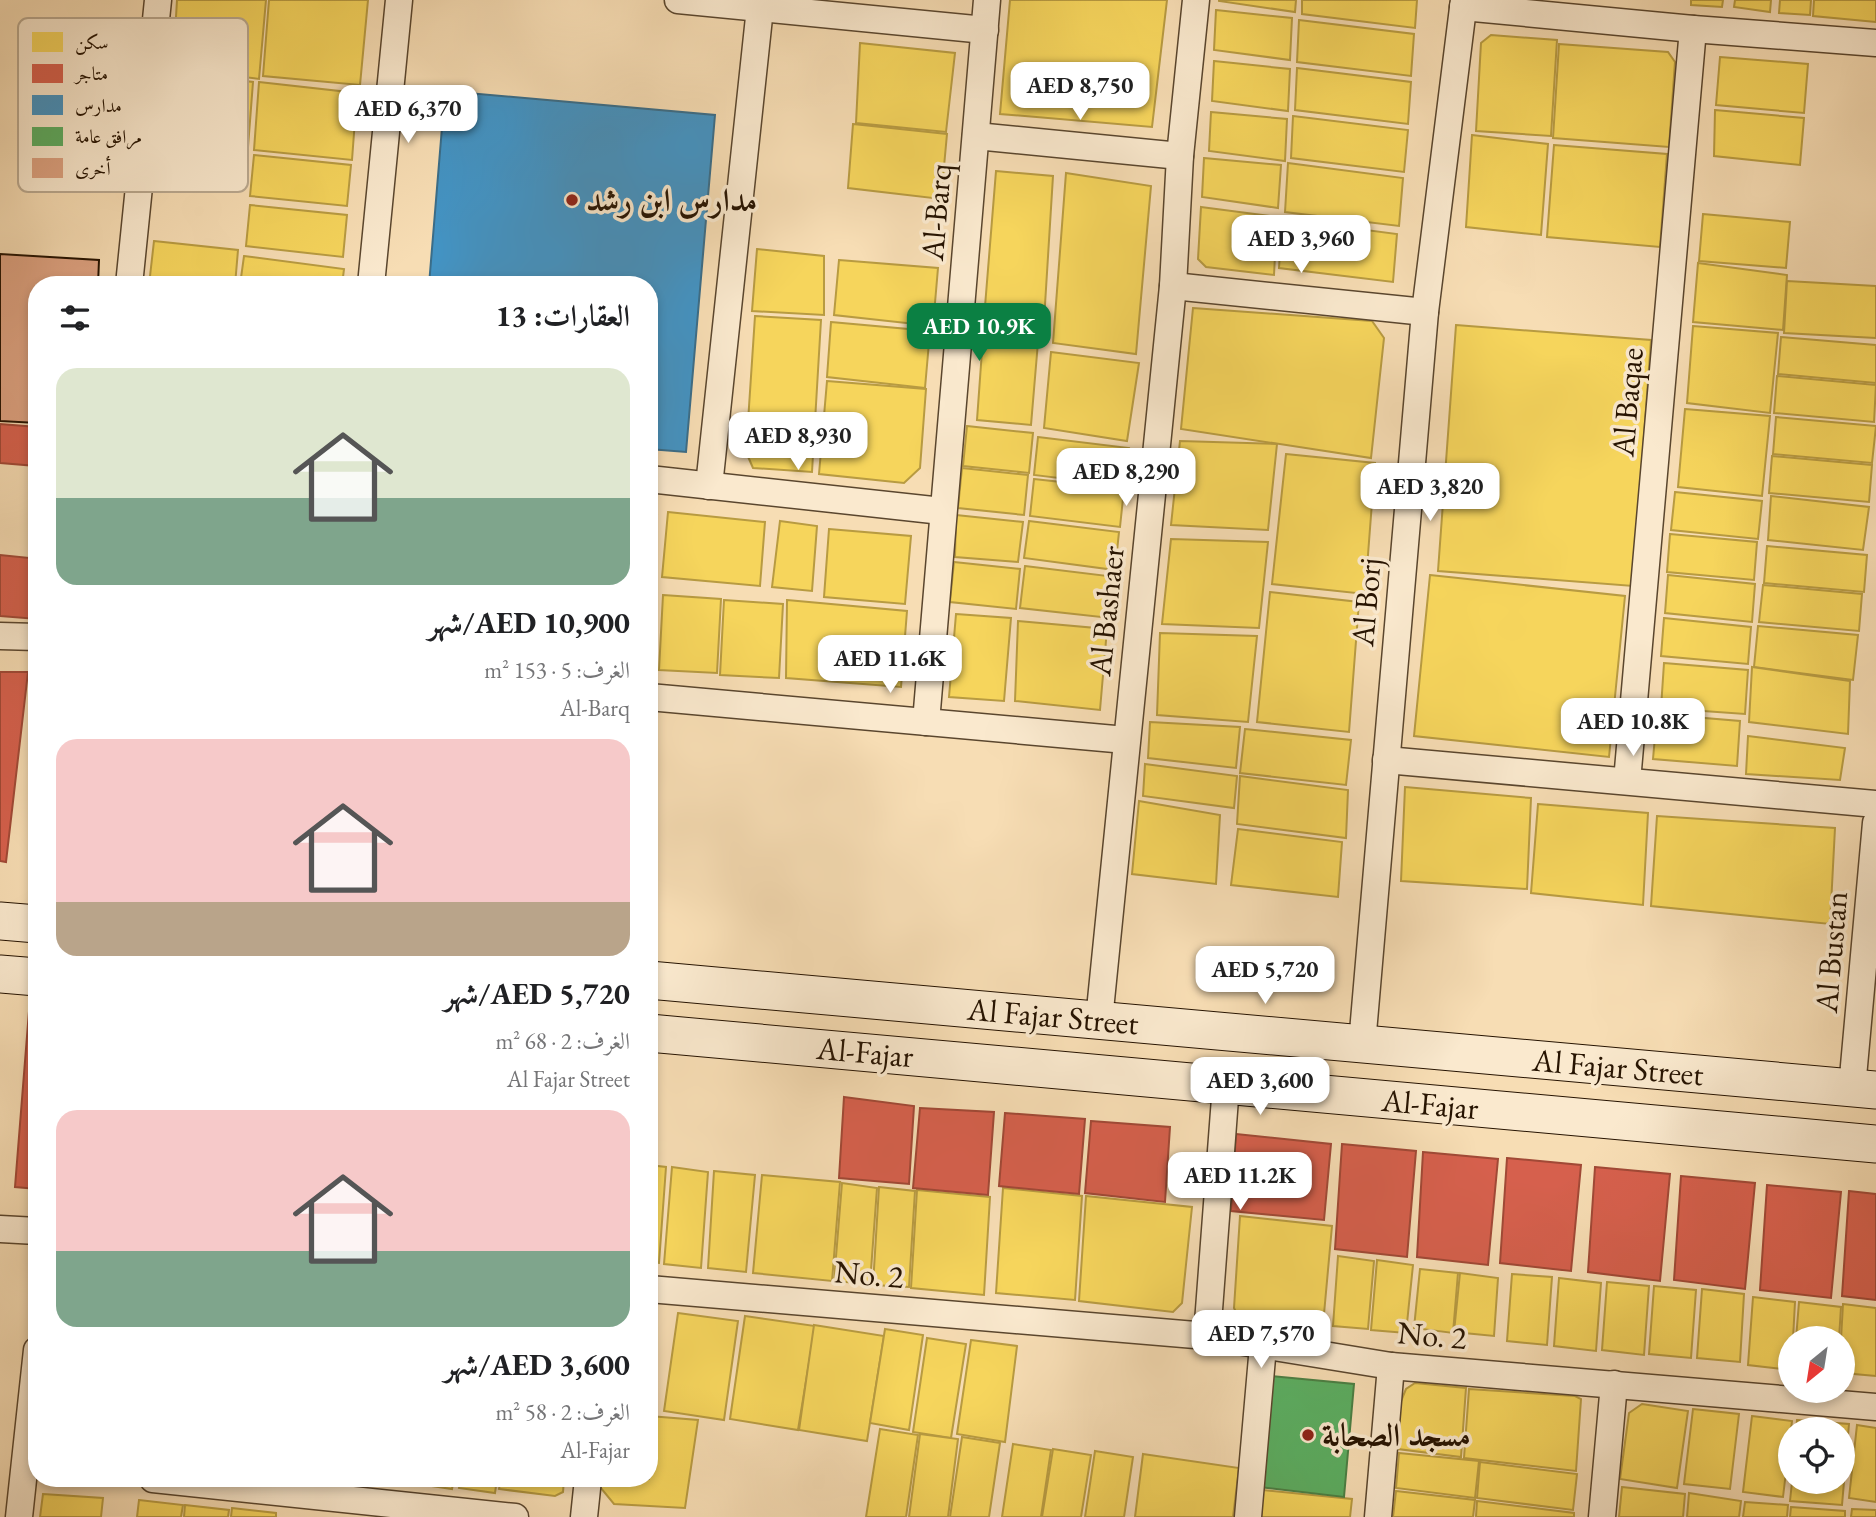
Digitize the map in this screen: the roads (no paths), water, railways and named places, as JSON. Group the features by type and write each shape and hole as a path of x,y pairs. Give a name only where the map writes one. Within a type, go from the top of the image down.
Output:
{"street":[{"path":"157,18 159,0"},
{"path":"372,276 399,0"},
{"path":"678,0 985,30"},
{"name":"Al-Barq","path":"926,722 987,0"},
{"name":"Al Bashaer","path":"1099,1020 1173,286 1180,156 1196,0"},
{"path":"1463,3 1693,29 1876,43"},
{"name":"Al Borj","path":"1362,1044 1425,312 1463,3"},
{"path":"709,486 760,8"},
{"name":"Al Baqae","path":"1627,782 1693,29"},
{"path":"976,136 1180,156"},
{"path":"130,276 139,192"},
{"path":"1173,286 1425,312"},
{"path":"658,481 942,511"},
{"path":"0,636 28,637"},
{"path":"658,698 1126,740"},
{"path":"1386,760 1876,804"},
{"name":"Al Bustan","path":"1864,1089 1876,823"},
{"path":"0,921 28,923"},
{"path":"0,974 28,976"},
{"name":"Al Fajar Street","path":"658,981 1864,1089"},
{"name":"Al-Fajar","path":"658,1034 1876,1144"},
{"path":"1207,1336 1226,1085"},
{"path":"0,1229 28,1231"},
{"name":"No. 2","path":"658,1290 1207,1336 1391,1366 1876,1407"},
{"path":"1248,1517 1263,1346"},
{"path":"1378,1517 1391,1366"},
{"path":"1602,1517 1614,1384"},
{"path":"19,1517 28,1479"},
{"path":"229,1487 515,1517"},
{"path":"584,1517 587,1487"}],"place":[{"name":"مدارس ابن رشد","path":"572,200"},
{"name":"مسجد الصحابة","path":"1308,1435"}]}
